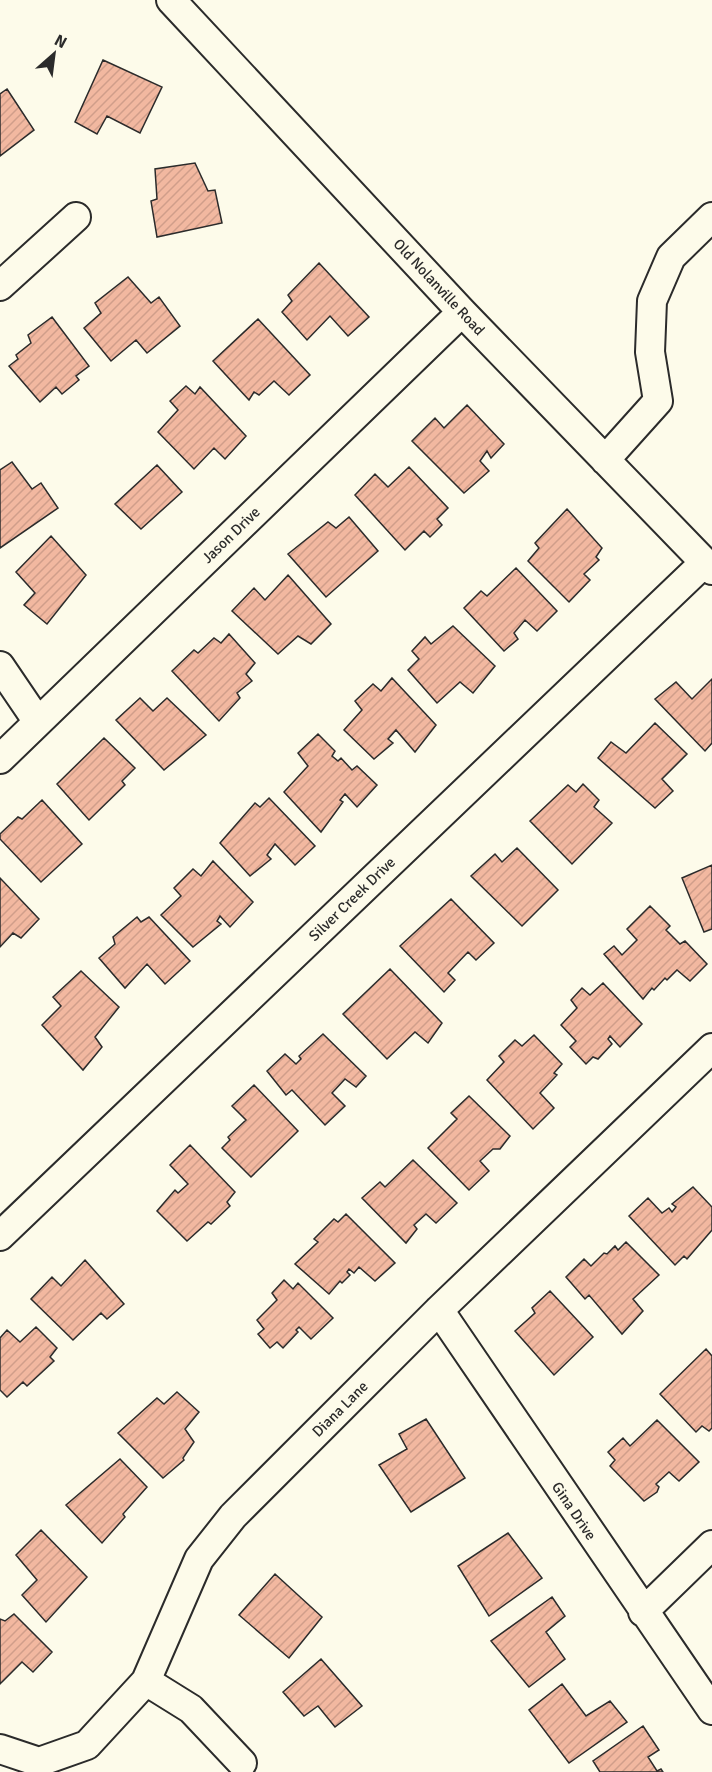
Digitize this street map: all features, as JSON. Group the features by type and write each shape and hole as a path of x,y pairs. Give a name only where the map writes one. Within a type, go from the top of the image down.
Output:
{"street":[{"name":"Old Nolanville Road","path":"171,0 462,312 708,566"},
{"path":"0,286 76,217"},
{"path":"605,460 658,401 650,352 652,301 671,257 712,217"},
{"name":"Jason Drive","path":"0,759 462,312"},
{"name":"Silver Creek Drive","path":"0,1236 708,566"},
{"path":"0,666 38,722"},
{"name":"Diana Lane","path":"0,1749 39,1762 87,1745 146,1681 199,1559 233,1516 439,1310 712,1048"},
{"name":"Gina Drive","path":"439,1310 712,1710"},
{"path":"643,1612 712,1545"},
{"path":"146,1681 191,1709 242,1762"}],"building":[{"path":"103,60 162,87 140,133 107,116 97,134 75,122"},
{"path":"7,89 34,130 0,156 0,94"},
{"path":"195,163 208,191 215,190 222,223 157,237 151,201 157,199 155,169"},
{"path":"319,263 369,317 348,336 330,316 307,340 282,312 292,301 288,295"},
{"path":"128,277 151,303 159,297 180,326 147,353 136,340 111,361 84,328 101,313 95,303"},
{"path":"52,317 89,366 76,376 79,380 62,394 56,387 40,402 9,366 18,359 16,355 31,343 28,335"},
{"path":"258,319 310,375 289,395 274,381 259,395 254,392 249,400 213,361"},
{"path":"186,386 195,394 200,387 246,436 225,459 214,448 194,469 158,432 178,410 170,401"},
{"path":"467,405 504,444 491,458 487,451 480,461 489,471 464,493 412,441 435,418 444,428"},
{"path":"12,462 32,489 41,483 58,508 0,548 0,470"},
{"path":"157,465 182,492 141,529 115,504"},
{"path":"409,467 448,508 437,519 442,525 430,537 424,531 405,550 355,495 375,474 388,487"},
{"path":"567,509 602,548 596,557 599,560 584,574 590,580 569,602 528,561 539,548 535,543"},
{"path":"349,517 378,551 326,597 288,554 328,522 336,528"},
{"path":"51,536 86,575 47,624 24,605 35,593 16,572"},
{"path":"516,568 557,611 537,631 525,620 514,633 518,639 504,651 464,608 481,591 487,596"},
{"path":"288,575 331,624 311,644 298,636 278,654 232,611 254,588 265,600"},
{"path":"453,626 495,666 473,693 460,682 437,703 408,670 419,659 412,651 425,637 431,644"},
{"path":"229,634 255,663 246,674 252,681 237,693 240,698 219,721 172,671 194,650 198,653 214,638 221,643"},
{"path":"392,678 436,725 415,752 396,730 388,739 393,743 374,759 344,730 362,710 355,701 373,684 381,691"},
{"path":"712,679 712,743 705,751 655,699 676,682 692,699"},
{"path":"140,698 153,711 167,698 206,735 164,770 116,720"},
{"path":"655,723 687,754 662,779 673,791 655,808 598,758 611,742 626,753"},
{"path":"318,734 335,751 332,756 338,761 341,758 352,770 357,766 377,785 357,807 345,794 340,800 343,802 321,832 284,792 308,766 298,753"},
{"path":"104,738 135,768 122,781 125,785 89,820 57,784"},
{"path":"583,784 599,800 594,807 612,823 572,864 530,821 568,785 576,792"},
{"path":"269,798 315,846 295,865 275,844 267,855 271,859 250,876 220,843 255,803 260,807"},
{"path":"42,800 82,844 41,882 0,839 0,834 18,817 22,819"},
{"path":"517,848 558,890 522,926 471,876 495,854 502,862"},
{"path":"213,861 253,902 230,927 220,916 217,921 221,924 193,947 161,915 181,896 174,888 193,869 201,876"},
{"path":"712,865 712,929 704,932 682,878"},
{"path":"0,878 39,919 21,938 13,933 0,947"},
{"path":"451,899 494,943 476,960 468,952 448,973 455,980 444,992 400,946"},
{"path":"650,906 670,926 666,930 680,944 685,941 707,964 690,981 677,970 667,980 665,978 654,990 652,988 643,999 604,954 614,946 622,955 637,940 627,929"},
{"path":"137,917 141,922 149,917 190,961 165,984 147,964 125,988 99,958 115,944 113,937"},
{"path":"390,969 442,1023 428,1043 415,1032 387,1059 343,1014"},
{"path":"81,971 119,1007 95,1037 102,1047 83,1070 42,1025 61,1006 53,997"},
{"path":"603,983 642,1024 620,1047 610,1036 608,1039 612,1044 598,1059 593,1057 586,1064 570,1047 576,1041 561,1025 577,1008 571,1000 582,988 590,995"},
{"path":"323,1034 366,1076 356,1087 345,1079 332,1093 345,1106 325,1125 292,1090 286,1095 267,1071 285,1054 296,1064 301,1059 299,1056"},
{"path":"534,1035 562,1064 554,1073 557,1075 540,1093 554,1108 533,1129 487,1080 504,1062 499,1056 515,1040 522,1046"},
{"path":"254,1085 298,1131 251,1177 222,1148 230,1140 228,1137 246,1120 232,1106"},
{"path":"469,1096 510,1136 500,1149 493,1149 480,1161 489,1171 469,1190 428,1148 457,1119 451,1113"},
{"path":"190,1145 235,1192 227,1202 230,1206 211,1224 208,1222 187,1241 157,1211 175,1190 178,1193 188,1184 170,1165"},
{"path":"413,1160 457,1203 436,1223 426,1214 414,1225 417,1229 406,1243 362,1198 380,1182 385,1187"},
{"path":"693,1187 712,1207 712,1230 687,1259 684,1256 675,1265 629,1216 648,1198 662,1213 669,1208 672,1212 676,1207 672,1204"},
{"path":"346,1214 395,1263 375,1281 359,1267 354,1273 349,1269 347,1272 350,1275 342,1283 340,1281 329,1294 295,1264 318,1242 314,1239 334,1219 338,1222"},
{"path":"626,1242 659,1275 633,1299 643,1311 622,1334 589,1295 585,1299 566,1277 584,1259 591,1266 604,1253 607,1254 615,1246 618,1250"},
{"path":"85,1260 124,1304 107,1319 101,1313 73,1340 31,1299 52,1277 61,1286"},
{"path":"284,1280 293,1289 298,1283 333,1318 311,1339 299,1327 296,1330 298,1332 283,1348 277,1342 270,1348 258,1334 264,1329 257,1320 277,1300 272,1293"},
{"path":"550,1291 593,1337 554,1375 515,1331 535,1313 532,1308"},
{"path":"36,1327 57,1348 50,1357 54,1361 27,1386 23,1382 7,1397 0,1390 0,1338 7,1330 20,1342"},
{"path":"706,1349 712,1356 712,1428 709,1431 702,1426 696,1432 660,1394"},
{"path":"177,1392 199,1412 185,1429 194,1442 183,1458 184,1460 163,1478 118,1433 157,1398 164,1404"},
{"path":"426,1419 465,1478 411,1512 379,1465 407,1449 399,1434"},
{"path":"657,1420 699,1462 679,1481 669,1472 656,1484 659,1487 657,1492 644,1501 610,1466 615,1460 608,1452 623,1438 630,1446"},
{"path":"120,1459 147,1487 102,1543 66,1505"},
{"path":"41,1530 87,1577 46,1622 22,1595 37,1580 16,1555"},
{"path":"508,1533 542,1578 489,1616 458,1566"},
{"path":"275,1574 322,1617 289,1658 239,1615"},
{"path":"552,1597 565,1616 546,1632 565,1659 529,1687 491,1641"},
{"path":"14,1614 52,1652 33,1672 22,1662 0,1684 0,1619 5,1621"},
{"path":"321,1659 362,1706 335,1727 318,1706 304,1716 283,1692"},
{"path":"562,1684 586,1716 610,1701 627,1722 569,1763 529,1710"},
{"path":"643,1726 659,1750 648,1757 657,1771 661,1769 663,1772 600,1772 593,1761"}]}
